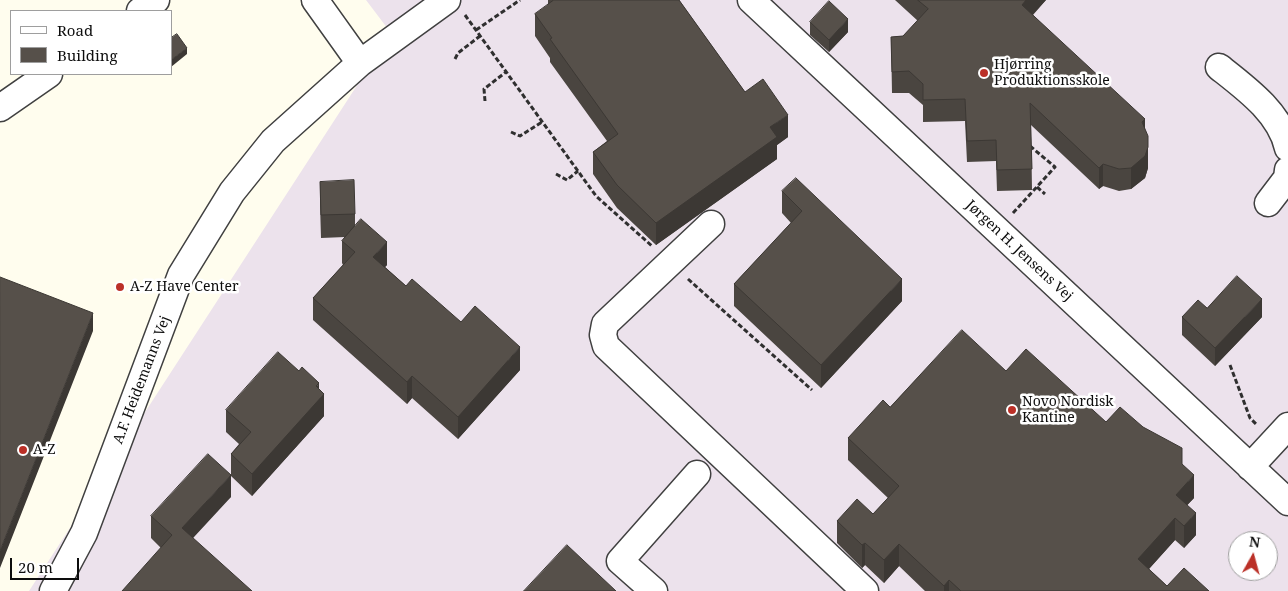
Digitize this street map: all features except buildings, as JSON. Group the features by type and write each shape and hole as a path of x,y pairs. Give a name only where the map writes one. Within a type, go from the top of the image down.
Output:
{"street":[{"path":"141,10 156,0"},
{"path":"315,0 360,63"},
{"name":"Jørgen H. Jensens Vej","path":"751,0 1288,502"},
{"name":"A.F. Heidemanns Vej","path":"53,591 84,533 182,275 232,192 273,141 360,63 453,4"},
{"path":"1219,67 1253,94 1284,131 1288,148"},
{"path":"0,108 48,75"},
{"path":"1288,170 1287,178 1268,204 1288,203"},
{"path":"711,224 605,324 603,335 606,346 865,591"},
{"path":"1250,467 1281,433"},
{"path":"654,591 620,561 697,474"}],"path":[{"path":"476,30 520,0"},
{"path":"453,4 476,30 596,196 812,390"},
{"path":"455,59 458,53 480,36"},
{"path":"486,101 484,89 506,72"},
{"path":"511,132 520,136 542,122"},
{"path":"998,230 1056,167 1028,145"},
{"path":"556,174 567,180 578,171"},
{"path":"1037,187 1044,194"},
{"path":"1230,365 1250,418 1281,433"}],"shaded area":[{"path":"366,0 1288,0 1288,591 29,591 391,33"}],"place":[{"name":"Hjørring Produktionsskole","path":"984,73"},
{"name":"A-Z Have Center","path":"120,287"},
{"name":"Novo Nordisk Kantine","path":"1012,410"},
{"name":"A-Z","path":"23,450"}]}
